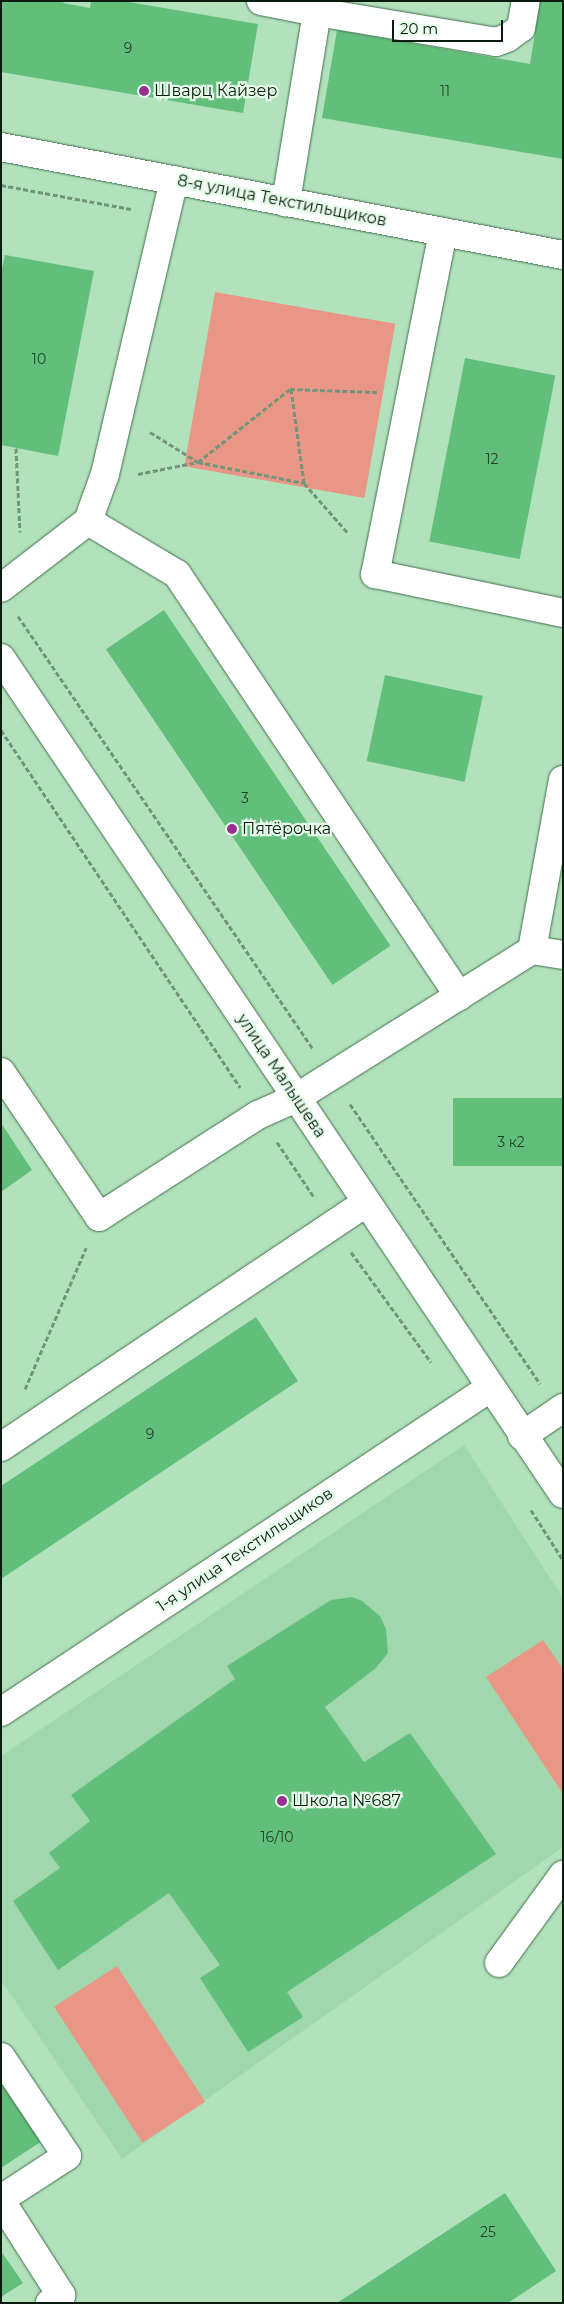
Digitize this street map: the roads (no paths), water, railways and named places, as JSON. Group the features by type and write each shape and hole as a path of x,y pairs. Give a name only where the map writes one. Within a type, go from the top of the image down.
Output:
{"street":[{"path":"261,1 487,42 496,42 507,38 521,28 526,1"},
{"path":"286,202 317,12"},
{"name":"8-я улица Текстильщиков","path":"2,153 174,180 563,255"},
{"path":"7,598 88,521 103,482 174,180"},
{"path":"443,232 375,574 563,612"},
{"path":"88,521 178,574 459,996"},
{"name":"улица Малышева","path":"4,667 563,1494"},
{"path":"532,950 563,780"},
{"path":"1,1072 99,1217 258,1115 296,1098 532,950 563,955"},
{"path":"1,1447 366,1203"},
{"name":"1-я улица Текстильщиков","path":"1,1712 490,1388"},
{"path":"522,1436 560,1409"},
{"path":"500,1963 563,1875"},
{"path":"1,2057 68,2156 1,2200 61,2295 50,2303"}],"place":[{"name":"Шварц Кайзер","path":"144,91"},
{"name":"Пятёрочка","path":"232,829"},
{"name":"Школа №687","path":"282,1801"}]}
